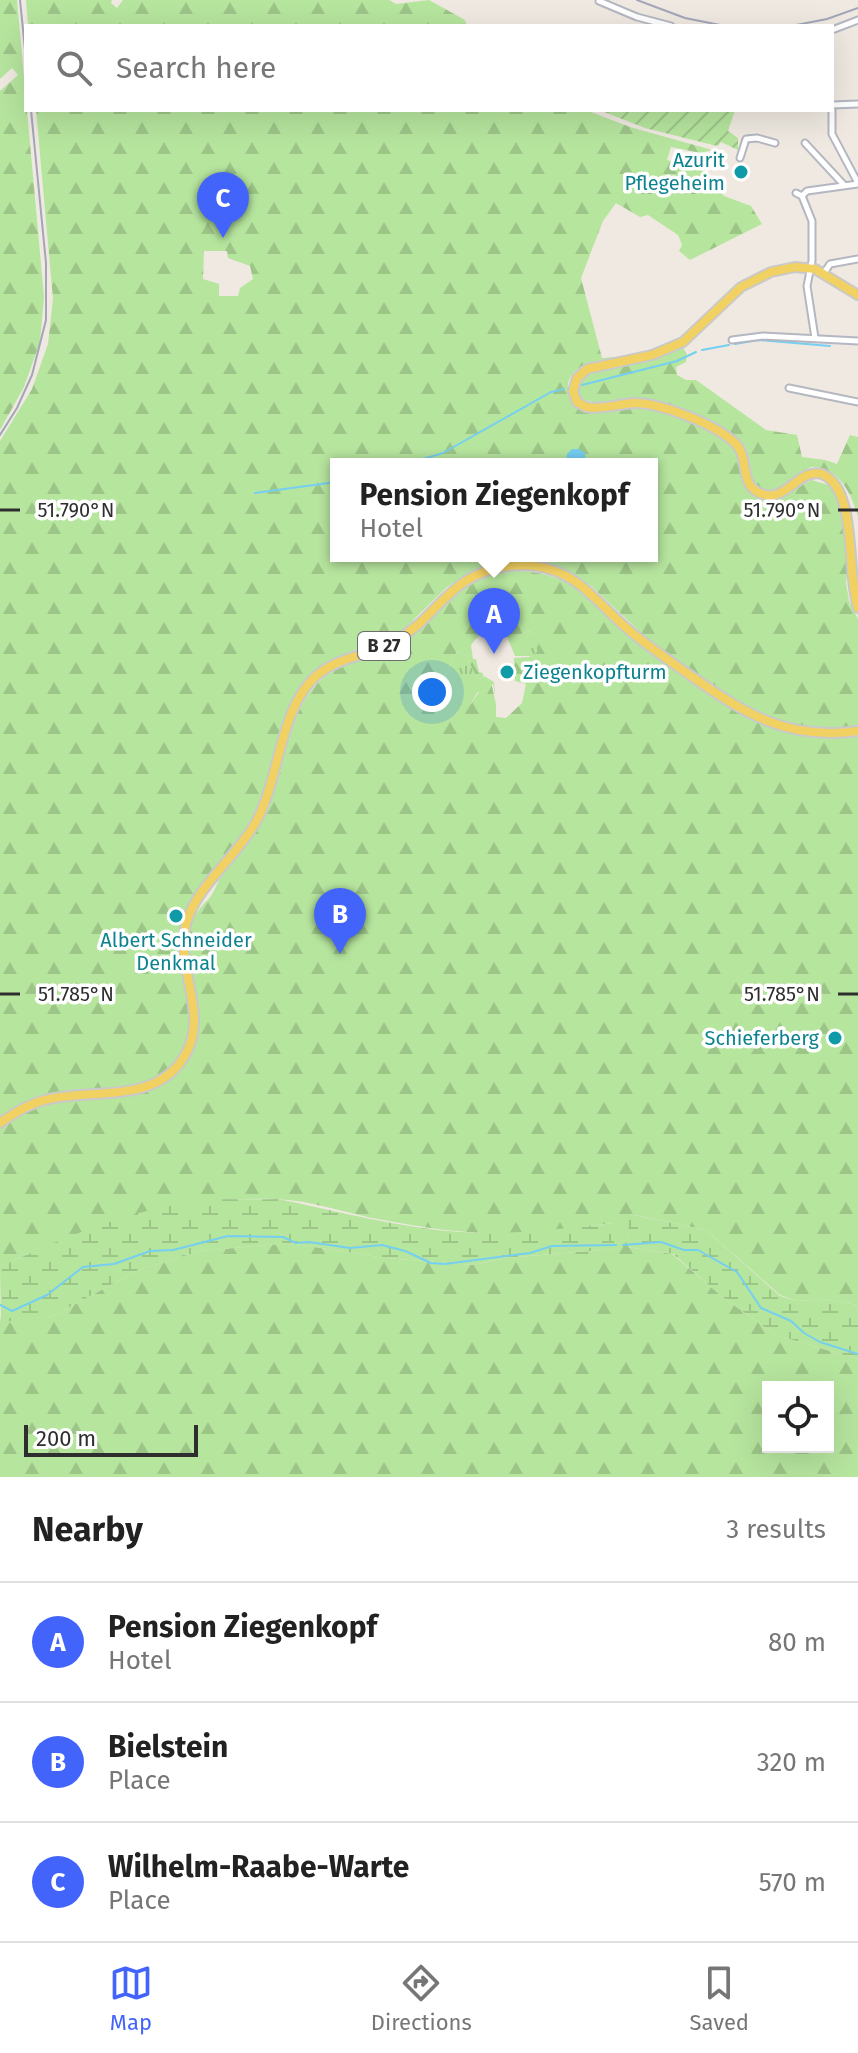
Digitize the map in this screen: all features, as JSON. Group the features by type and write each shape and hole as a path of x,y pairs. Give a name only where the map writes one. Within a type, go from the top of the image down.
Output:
{"main road":[{"path":"858,295 824,273 810,268 778,269 754,279 724,302 690,337 674,347 587,369 574,384 575,399 583,406 651,404 717,431 739,446 750,485 765,495 780,494 812,474 829,477 844,495 854,519 853,586 858,608"},
{"name":"B 27","path":"0,1123 25,1107 44,1100 146,1087 177,1068 191,1046 195,1028 194,1001 184,951 189,916 200,895 239,849 259,817 272,786 291,714 300,696 312,680 330,666 384,647 402,637 456,586 478,574 515,566 543,568 562,574 588,590 646,644 746,712 774,725 798,731 858,731"}],"street":[{"path":"599,1 663,24"},
{"path":"834,29 858,20"},
{"path":"834,108 858,104"},
{"path":"815,338 807,286 812,221 799,194 858,184 832,134 832,112"},
{"path":"740,158 746,139 757,138 775,143"},
{"path":"805,143 844,186"},
{"path":"824,273 830,264 858,259"},
{"path":"732,340 763,336 858,341"},
{"path":"789,388 858,402"}],"green space":[{"path":"0,0 17,0 24,112 27,112 44,297 40,342 24,387 0,430 0,91 18,75 12,68 0,79"},
{"path":"26,0 112,0 111,3 117,8 123,0 389,0 396,4 429,0 465,20 466,24 28,24"},
{"path":"36,112 591,112 630,127 712,150 701,153 671,147 667,160 683,165 688,160 708,174 724,196 751,206 762,224 690,260 679,251 682,245 678,235 648,215 640,217 616,203 603,221 581,278 602,358 632,356 583,366 570,379 569,396 581,410 646,408 689,421 717,434 734,447 746,488 764,500 779,499 812,480 831,486 844,504 849,565 846,582 849,601 858,619 858,727 810,728 764,717 732,699 650,641 591,586 563,569 542,562 658,562 658,458 330,458 330,562 508,562 475,569 447,587 402,631 328,661 307,678 296,692 261,800 248,826 185,917 191,1027 184,1052 168,1071 154,1080 137,1085 41,1097 0,1118 0,441 32,389 48,344 53,299","holes":["204,251 227,251 228,258 250,266 253,279 240,288 238,296 219,296 219,284 203,279"]},
{"path":"604,112 734,112 728,131 738,138 738,150 721,142 718,146 645,128"},
{"path":"683,347 686,362 676,367 677,375 686,380 696,380 766,430 797,435 802,457 837,464 850,435 858,437 858,517 848,491 829,471 811,467 779,488 761,488 753,479 744,445 719,425 663,403 606,403 579,396 581,381 591,373 651,360"},
{"path":"519,571 553,577 579,591 648,650 746,716 785,732 807,736 858,735 858,1305 822,1299 797,1301 780,1295 706,1230 630,1214 628,1247 672,1254 724,1298 776,1335 858,1359 858,1477 0,1477 0,1316 1,1321 53,1316 138,1270 201,1251 289,1243 385,1258 473,1265 506,1258 614,1249 613,1223 528,1233 473,1233 401,1223 302,1202 238,1199 168,1208 134,1216 0,1267 0,1128 42,1105 133,1095 151,1090 180,1071 192,1054 198,1036 199,1019 189,945 192,921 264,816 304,700 334,671 405,642 455,596 481,579","holes":["530,631 535,635 537,652 529,657 514,658 515,681 526,684 522,703 506,718 496,717 491,682 484,685 470,705 460,700 450,712 436,696 457,651 466,656 477,678 483,679 483,673 479,672 476,659 473,659 471,645 481,633 505,632 508,639"]},
{"path":"530,631 538,640 538,651 531,656 515,656 508,639"},
{"path":"457,651 466,656 477,678 484,676 494,682 495,694 493,684 477,693 470,705 450,713 436,696"},
{"path":"278,1199 391,1223 460,1232 518,1232 614,1223 614,1249 506,1258 473,1265 385,1258 289,1243 201,1251 138,1270 53,1316 1,1322 0,1267 23,1256 96,1226 172,1205 208,1200"},
{"path":"629,1214 706,1230 780,1296 797,1301 822,1299 858,1305 858,1359 776,1335 724,1298 673,1254 628,1247"}],"water":[{"path":"572,449 579,449 585,453 585,458 567,458"}],"waterway":[{"path":"735,344 758,340 830,346"},
{"path":"702,350 729,345"},
{"path":"582,385 677,361 696,352"},
{"path":"426,458 443,453 551,392 564,389"},
{"path":"255,493 330,483"},
{"path":"0,1305 12,1311 47,1295 83,1267 114,1264 150,1251 173,1250 228,1236 283,1237 296,1243 350,1248 382,1245 431,1263 445,1264 530,1253 552,1246 616,1245"},
{"path":"623,1245 661,1242 684,1250 698,1250 737,1272 761,1308 791,1321 820,1342 858,1354"}],"railway":[{"path":"20,0 24,39"},
{"path":"637,0 685,18 715,24"},
{"path":"801,24 858,8"},
{"path":"0,435 32,375 46,320 46,263 31,112"}],"place":[{"name":"Azurit Pflegeheim","path":"741,172"},
{"name":"Wilhelm-Raabe-Warte","path":"223,238"},
{"name":"Pension Ziegenkopf","path":"494,654"},
{"name":"Ziegenkopfturm","path":"507,672"},
{"name":"Albert Schneider Denkmal","path":"176,916"},
{"name":"Bielstein","path":"340,954"},
{"name":"Schieferberg","path":"835,1038"}]}
